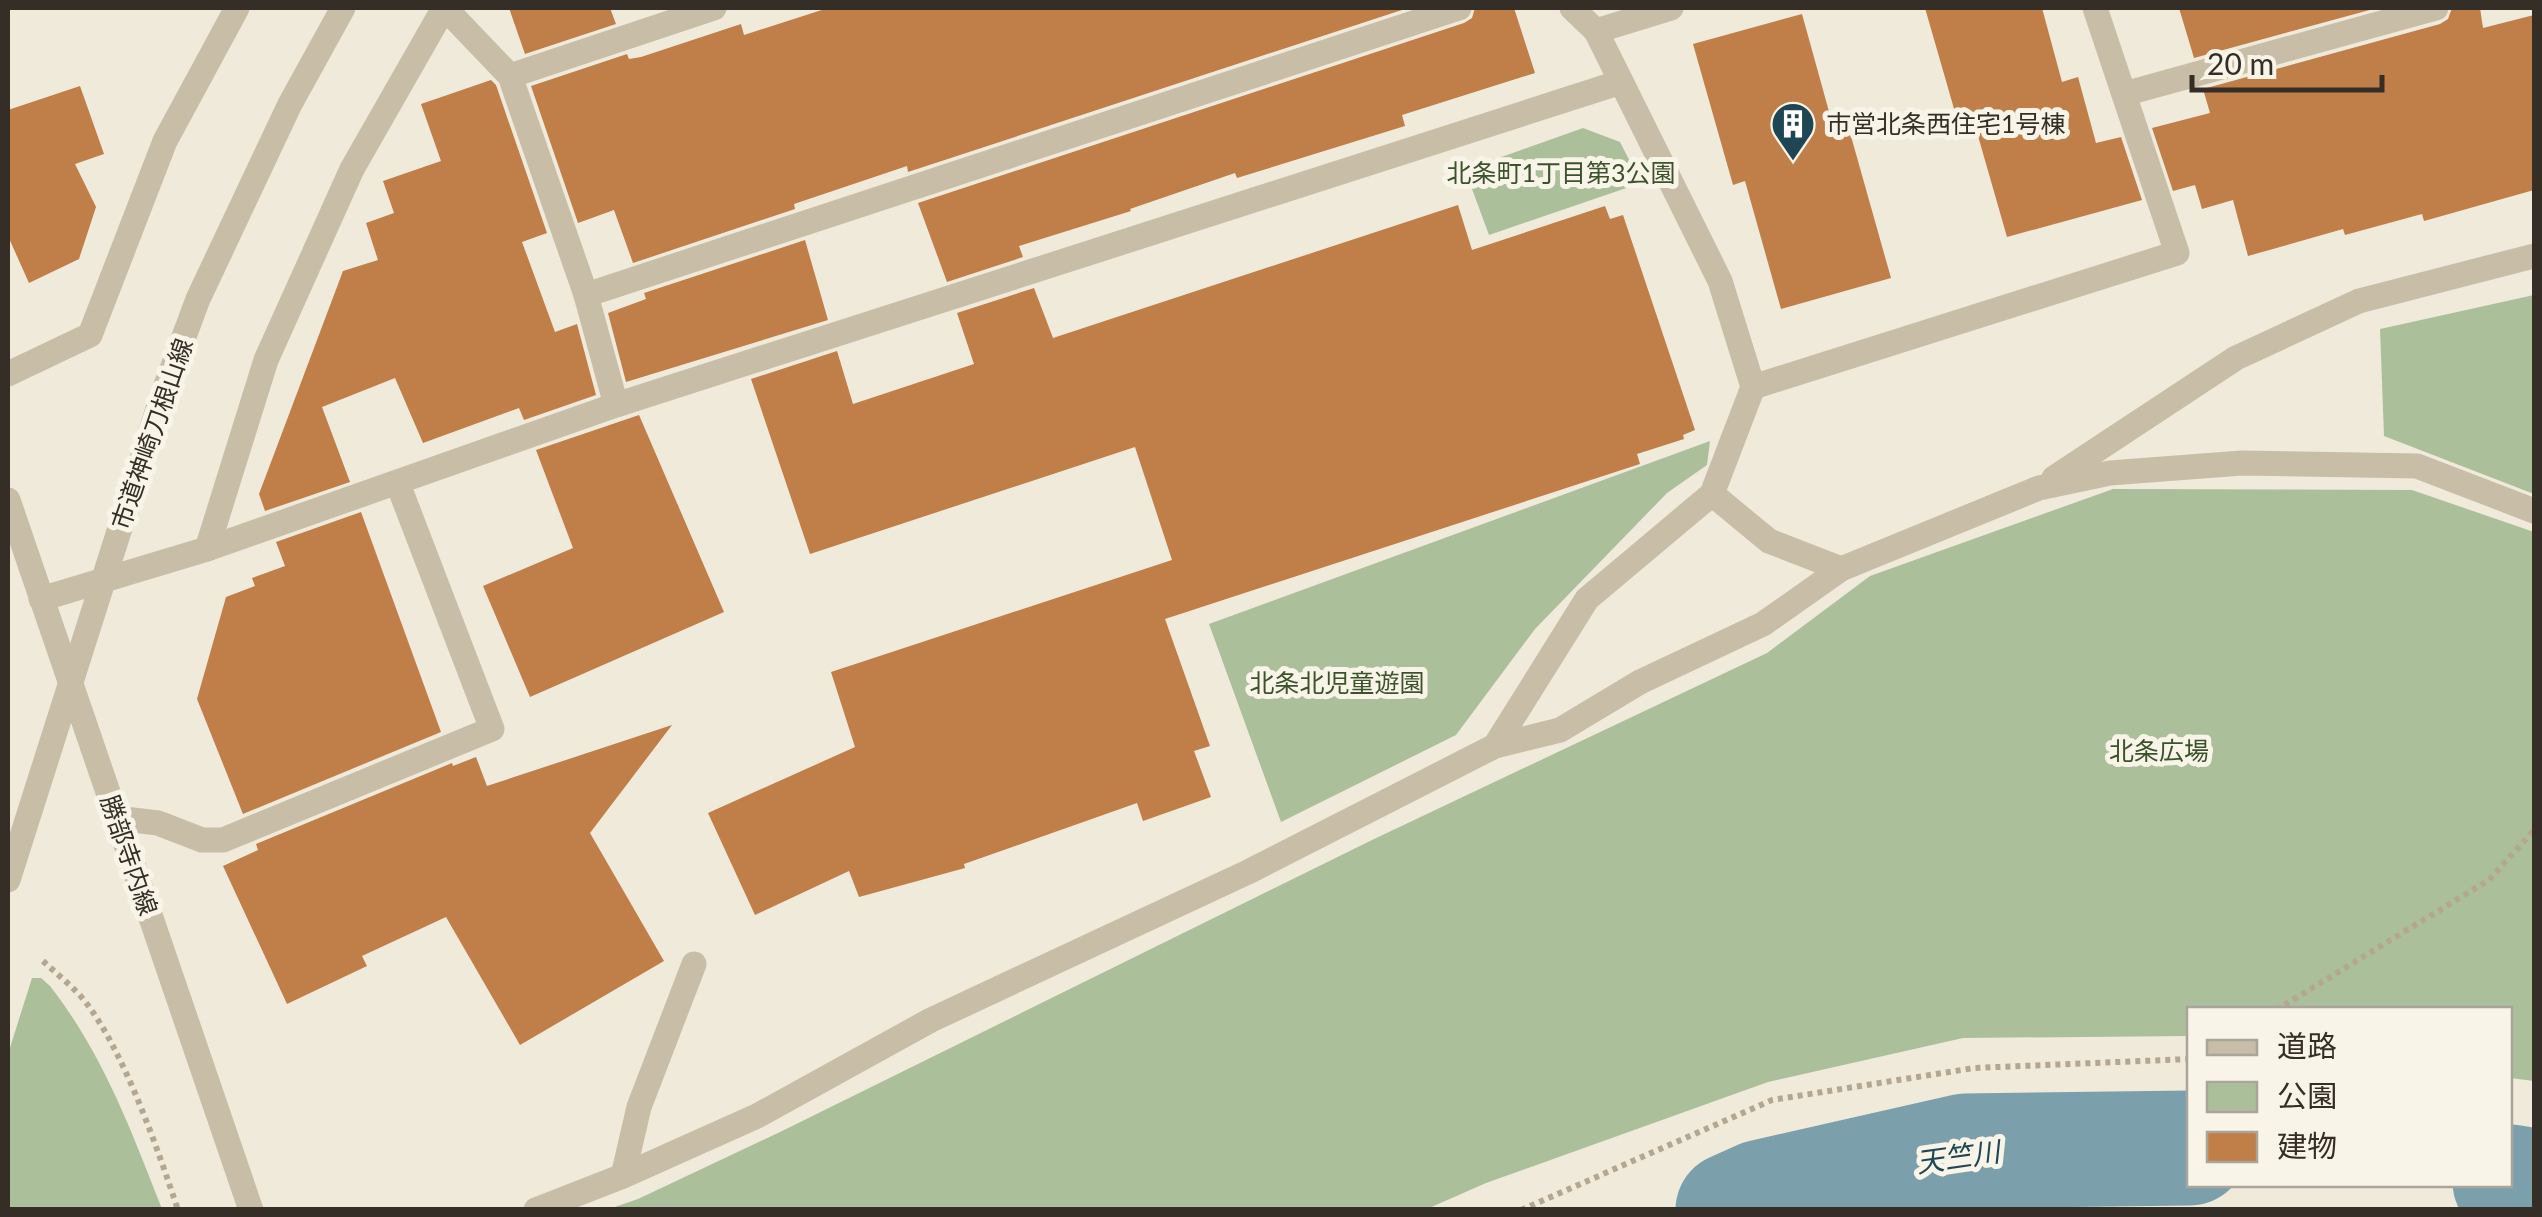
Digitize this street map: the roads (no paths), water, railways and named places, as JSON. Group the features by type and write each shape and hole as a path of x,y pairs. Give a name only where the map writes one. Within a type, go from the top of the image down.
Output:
{"street":[{"path":"8,374 90,335 165,141 237,8"},
{"name":"市道神崎刀根山線","path":"8,880 163,394 198,299 269,146 343,8"},
{"path":"207,550 266,360 352,169 444,8 510,76 586,295 616,405"},
{"path":"510,76 714,8"},
{"path":"586,295 1459,8"},
{"path":"1495,746 1586,599 1712,494 1753,387 1720,281 1596,31 1572,8"},
{"path":"1596,31 1671,8"},
{"path":"1753,387 2178,253 2096,8"},
{"path":"2124,94 2436,8"},
{"path":"41,599 207,550 616,405 1620,82"},
{"path":"2038,488 2236,358 2359,301 2534,256"},
{"path":"536,1210 757,1116 930,1020 1248,872 1495,746 1560,730 1640,682 1763,624 1841,569 2038,488 2110,472 2242,463 2416,466 2534,510"},
{"path":"116,818 158,823 202,840 223,840 492,729 398,484"},
{"path":"1712,494 1768,542 1841,569"},
{"name":"勝部寺内線","path":"8,500 251,1210"},
{"path":"623,1176 639,1107 694,964"}],"waterway":[{"name":"天竺川","path":"1733,1210 1762,1197 1965,1151 2187,1148"},
{"name":"天竺川","path":"2512,1182 2534,1186"}],"place":[{"name":"市営北条西住宅1号棟","path":"1793,162"}],"park label":[{"name":"北条町1丁目第3公園","path":"1561,173"},
{"name":"北条北児童遊園","path":"1337,683"},
{"name":"北条広場","path":"2159,751"}]}
